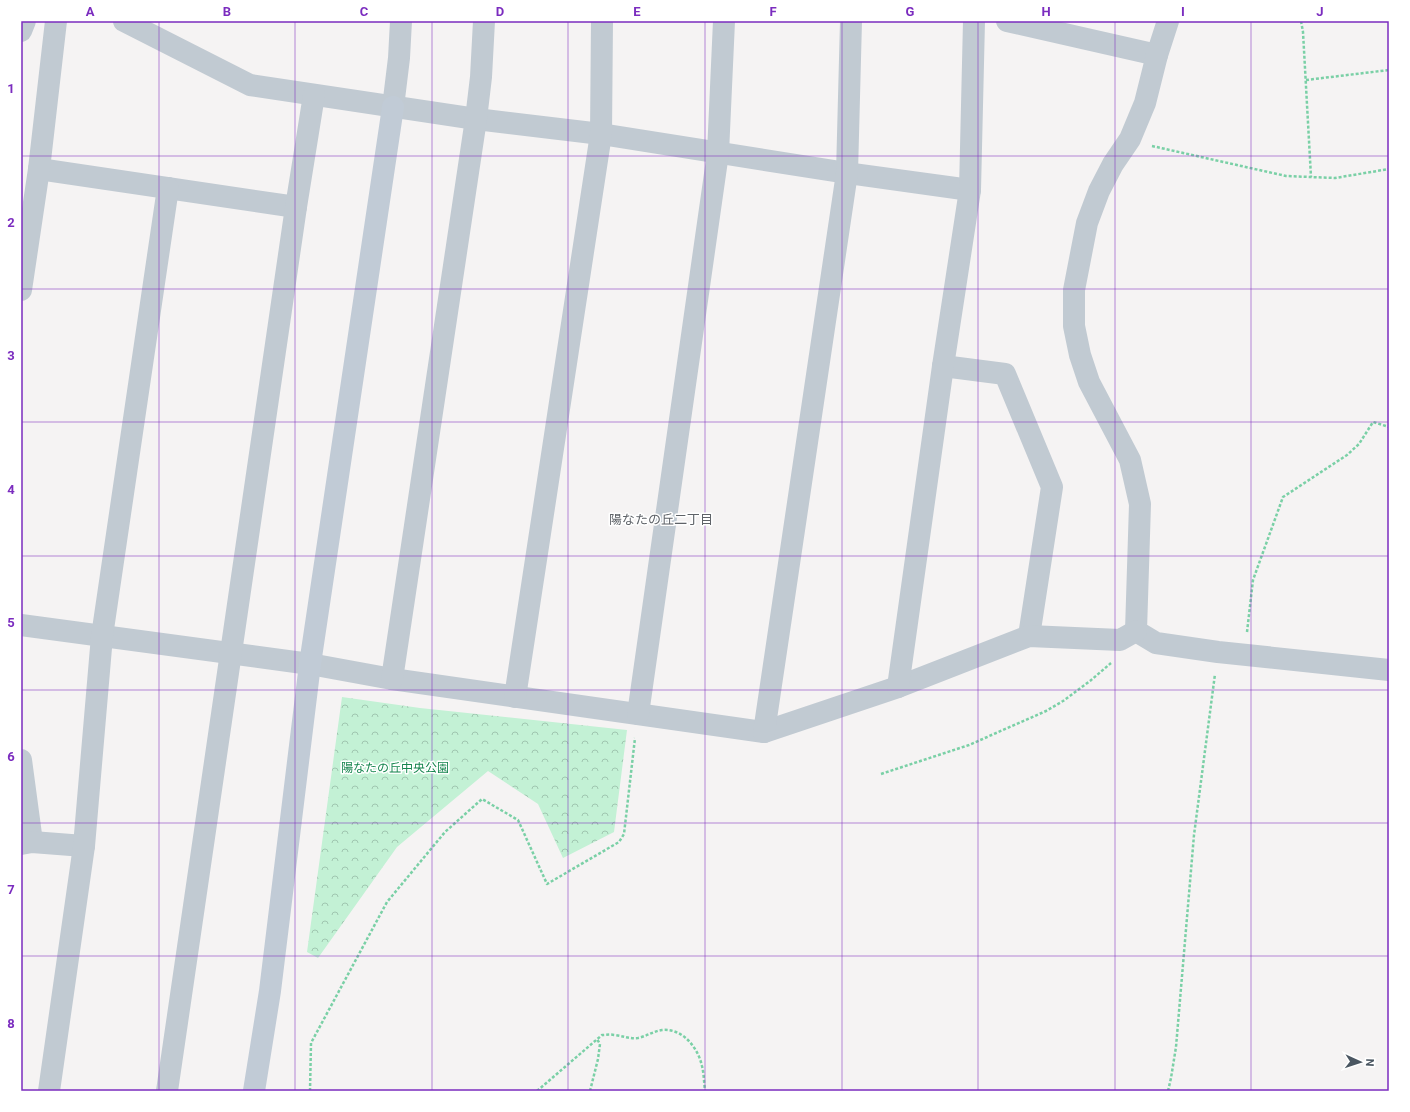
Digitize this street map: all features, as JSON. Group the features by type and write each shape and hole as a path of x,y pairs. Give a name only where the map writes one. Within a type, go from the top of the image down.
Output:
{"street":[{"path":"21,31 25,21"},
{"path":"21,290 39,169 56,21"},
{"path":"124,21 250,85 314,96 476,119 601,134 847,173 970,190"},
{"path":"254,1091 270,991 310,664 393,107 399,58 401,21"},
{"path":"392,679 476,119 481,77 484,21"},
{"path":"515,697 601,134 602,21"},
{"path":"638,714 718,153 724,21"},
{"path":"764,732 847,173 850,21"},
{"path":"898,687 943,366 970,190 974,21"},
{"path":"1007,21 1157,55"},
{"path":"1128,636 1140,504 1130,460 1089,382 1080,355 1074,326 1074,290 1087,223 1099,191 1113,164 1130,139 1145,103 1157,55 1168,21"},
{"path":"167,1091 296,207 314,96"},
{"path":"39,169 296,207"},
{"path":"49,1091 84,846 102,636 168,188"},
{"path":"943,366 1006,374 1052,487 1029,636"},
{"path":"21,625 310,664 392,679 764,732 898,687 1029,636 1128,636 1218,652 1389,670"},
{"path":"21,760 26,843 84,846"}],"path":[{"path":"1301,21 1303,32 1311,177"},
{"path":"1306,80 1389,70"},
{"path":"1130,139 1145,145 1286,176 1335,178 1389,169"},
{"path":"1245,654 1253,580 1283,497 1347,455 1359,444 1373,422 1389,427"},
{"path":"881,774 968,745 1046,711 1063,701 1090,681 1113,660 1128,636"},
{"path":"1168,1091 1176,1047 1194,835 1218,652"},
{"path":"310,1091 311,1043 388,902 445,832 482,799 518,820 547,884 619,842 624,834 635,738"},
{"path":"537,1091 602,1035 613,1034 630,1038 640,1038 651,1032 664,1030 677,1032 685,1037 696,1050 702,1066 705,1091"},
{"path":"590,1091 598,1060 600,1044 597,1039"}],"green space":[{"name":"陽なたの丘中央公園","path":"342,697 420,708 627,730 614,832 563,858 538,804 488,771 397,847 318,958 307,952"}],"district":[{"name":"陽なたの丘二丁目","path":"661,519"}]}
